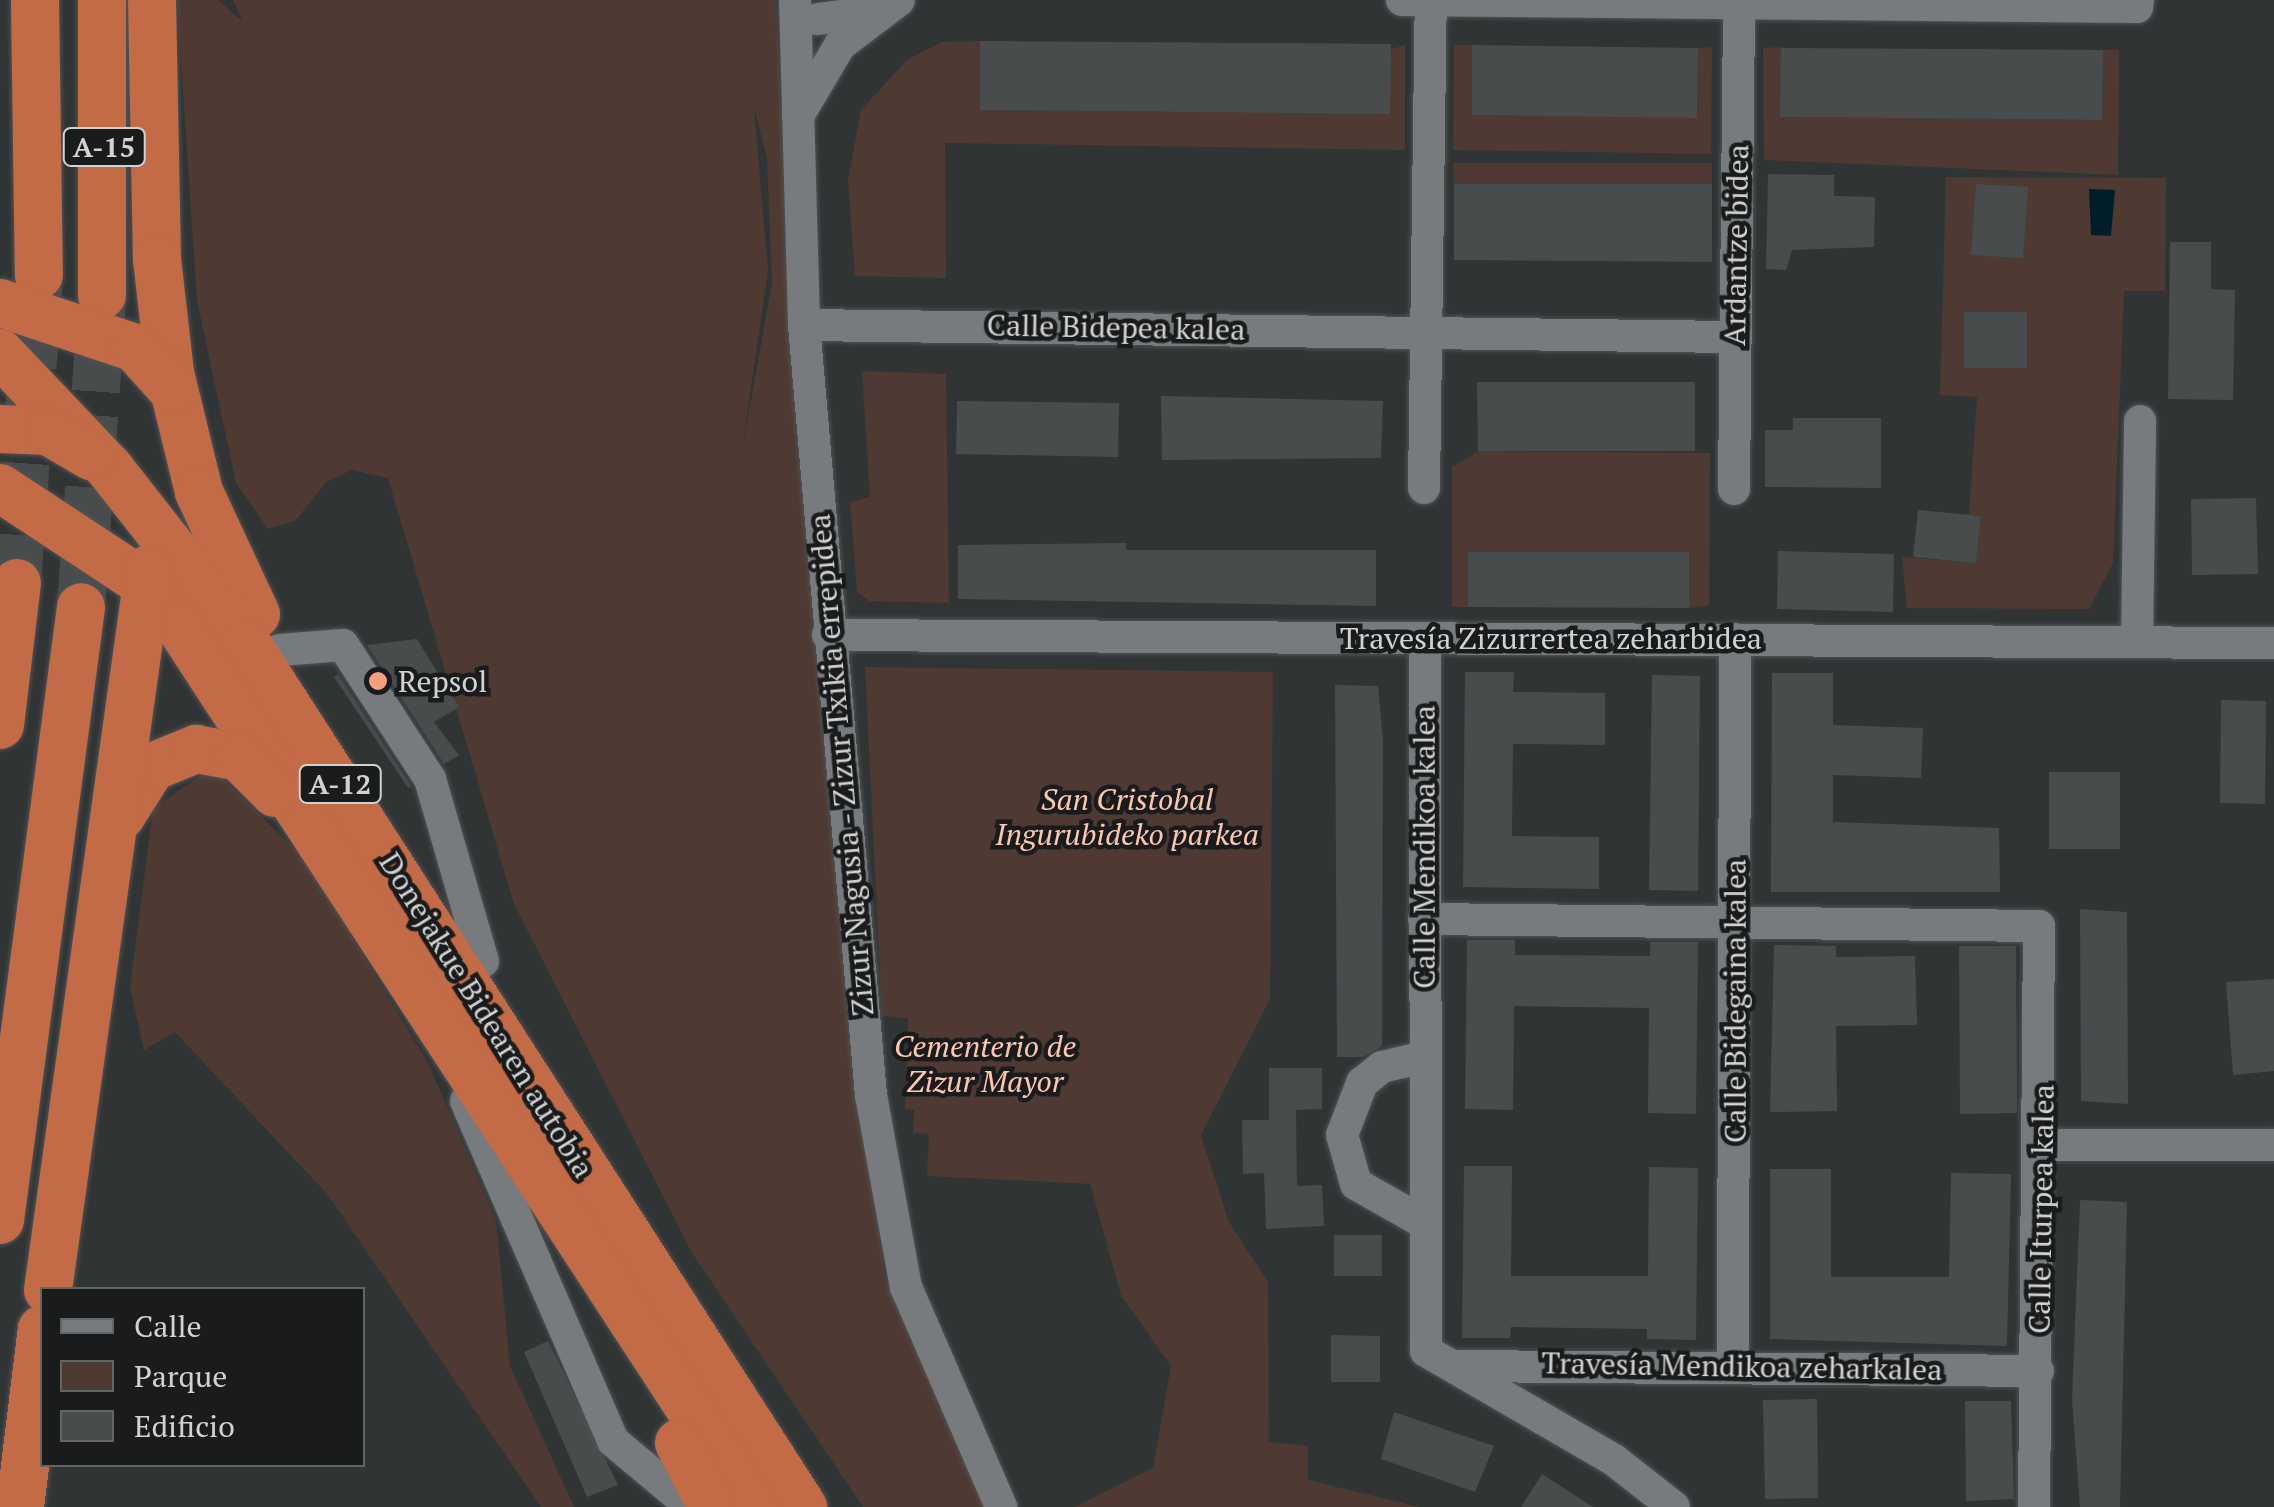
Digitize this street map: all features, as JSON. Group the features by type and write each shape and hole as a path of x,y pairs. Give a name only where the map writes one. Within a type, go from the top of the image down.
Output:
{"highway":[{"name":"A-15","path":"35,0 40,275"},
{"name":"A-15","path":"102,0 102,295"},
{"path":"152,0 157,259 176,399 218,544 280,650 483,961 469,1027"},
{"path":"0,303 120,340 154,358 176,399 170,462 79,510 0,475"},
{"name":"Donejakue Bidearen autobia","path":"0,353 122,484 246,644 469,1027 553,1206 754,1507"},
{"path":"0,429 48,431 122,484 150,537 114,840 48,1287"},
{"name":"Donejakue Bidearen autobia","path":"0,488 147,586 311,817 469,1027 803,1507"},
{"path":"0,725 17,583"},
{"path":"0,1220 81,607"},
{"path":"114,840 137,780 196,749 239,757 311,817"},
{"path":"553,1206 712,1507"},
{"path":"20,1507 40,1344"}],"street":[{"path":"1402,0 2138,4"},
{"path":"1424,488 1430,0"},
{"name":"Ardantze bidea","path":"1734,489 1739,1"},
{"path":"812,9 889,6"},
{"path":"798,116 840,45 889,6"},
{"name":"Zizur Nagusia - Zizur Txikia errepidea","path":"812,9 798,116 804,325 828,635 900,1211 906,1287 1000,1507"},
{"name":"Calle Bidepea kalea","path":"804,325 1734,336"},
{"path":"2137,642 2140,421"},
{"name":"Travesía Zizurrertea zeharbidea","path":"828,635 2274,643"},
{"name":"Calle Mendikoa kalea","path":"1425,638 1426,1350 1445,1367"},
{"name":"Calle Bidegaina kalea","path":"1733,1363 1735,639"},
{"path":"1424,919 1734,920"},
{"name":"Calle Iturpea kalea","path":"1734,920 2028,919 2045,940 2034,1507"},
{"path":"469,1027 464,1099 613,1441 692,1507"},
{"path":"1423,1222 1356,1184 1342,1135 1362,1083 1424,1057"},
{"path":"2042,1145 2274,1145"},
{"name":"Travesía Mendikoa zeharkalea","path":"1445,1367 1733,1363 2038,1371"},
{"path":"1445,1367 1614,1460 1674,1507"}],"green space":[{"path":"177,0 218,0 243,22 233,0 776,0 792,339 863,1123 885,1277 985,1507 863,1507 692,1253 514,904 388,478 352,470 326,482 295,521 268,529 236,483 197,301","holes":["754,107 767,158 772,283 742,450 768,270"]},
{"path":"980,41 981,110 1173,112 1174,42 1197,42 1196,111 1405,45 1405,150 945,143 946,278 855,276 848,180 861,110 908,59 942,42"},
{"path":"1454,45 1472,45 1472,115 1697,117 1698,48 1712,47 1711,154 1453,150"},
{"path":"1781,47 1781,117 2102,120 2103,50 2119,50 2118,175 1764,160 1763,48"},
{"path":"1453,163 1712,163 1712,184 1454,184"},
{"path":"1946,177 2166,178 2165,291 2124,291 2113,563 2089,609 1907,608 1902,557 1976,563 1981,516 1969,515 1977,397 1940,395"},
{"path":"862,371 946,374 949,603 869,601 857,592 850,502 870,497"},
{"path":"1478,451 1710,453 1709,605 1689,608 1688,552 1468,552 1468,607 1452,607 1452,467"},
{"name":"San Cristobal Ingurubideko parkea","path":"865,667 1273,672 1270,999 1201,1135 1229,1222 1268,1282 1269,1442 1308,1446 1308,1480 1419,1507 1075,1507 1153,1468 1171,1366 1121,1295 1090,1184 927,1176 929,1134 913,1133 914,1110 905,1109 908,1018 882,1016"},
{"path":"212,768 306,860 429,1065 496,1221 510,1366 574,1507 541,1507 328,1195 175,1032 144,1050 130,987 153,808"}],"water":[{"path":"2089,189 2115,190 2111,236 2091,235"}],"building":[{"path":"980,41 1391,44 1390,114 980,110"},
{"path":"1472,45 1698,48 1697,118 1472,115"},
{"path":"1781,48 2103,50 2102,120 1780,117"},
{"path":"1768,174 1834,175 1834,196 1875,197 1874,247 1792,250 1786,270 1766,269"},
{"path":"1454,184 1712,184 1712,262 1454,260"},
{"path":"1976,184 2028,187 2023,258 1971,255"},
{"path":"2170,242 2211,242 2211,289 2235,290 2233,400 2168,399"},
{"path":"1964,312 2027,312 2027,368 1964,368"},
{"path":"1477,382 1695,382 1695,451 1478,451"},
{"path":"1161,396 1383,401 1381,458 1162,460"},
{"path":"957,401 1119,403 1118,457 956,454"},
{"path":"1793,418 1881,418 1881,488 1765,487 1765,430 1793,430"},
{"path":"2256,498 2258,574 2192,575 2191,499"},
{"path":"1918,510 1981,516 1976,563 1913,557"},
{"path":"1126,543 1126,550 1376,550 1376,606 958,599 958,545"},
{"path":"1778,551 1894,554 1893,612 1777,609"},
{"path":"1468,552 1689,552 1689,608 1468,607"},
{"path":"417,639 459,707 434,722 459,755 444,764 367,645"},
{"path":"1465,672 1514,672 1513,692 1605,693 1605,745 1513,744 1512,836 1599,837 1599,889 1463,887"},
{"path":"1772,673 1833,673 1833,725 1923,728 1921,778 1833,775 1833,822 1999,828 2000,892 1771,892"},
{"path":"338,674 411,786 408,788 334,677"},
{"path":"1652,675 1700,676 1698,891 1649,890"},
{"path":"1335,685 1378,686 1383,740 1382,1046 1363,1057 1337,1057"},
{"path":"2221,700 2266,701 2265,804 2220,803"},
{"path":"2049,772 2120,772 2120,849 2049,849"},
{"path":"2080,909 2127,912 2128,1104 2081,1101"},
{"path":"1467,940 1515,940 1515,955 1650,956 1650,942 1698,942 1696,1114 1648,1113 1649,1008 1514,1006 1513,1110 1465,1109"},
{"path":"1774,945 1836,946 1836,957 1915,956 1917,1025 1836,1026 1837,1111 1770,1112"},
{"path":"1959,946 2016,946 2017,1113 1960,1114"},
{"path":"2274,979 2274,1071 2233,1075 2226,982"},
{"path":"1269,1068 1322,1068 1322,1109 1296,1110 1297,1186 1322,1185 1324,1226 1266,1229 1264,1173 1243,1174 1242,1120 1269,1120"},
{"path":"1464,1166 1512,1166 1511,1276 1648,1276 1649,1167 1698,1168 1696,1340 1647,1339 1647,1329 1511,1327 1510,1338 1462,1338"},
{"path":"1770,1169 1831,1169 1831,1277 1949,1277 1951,1173 2011,1174 2007,1346 1770,1339"},
{"path":"2080,1200 2127,1202 2120,1507 2080,1507 2072,1400"},
{"path":"1334,1235 1382,1235 1382,1276 1334,1276"},
{"path":"1331,1335 1380,1336 1380,1382 1331,1382"},
{"path":"548,1341 618,1485 587,1497 524,1352"},
{"path":"1817,1399 1818,1498 1765,1499 1763,1400"},
{"path":"1965,1401 2011,1401 2014,1499 1966,1501"},
{"path":"1394,1412 1494,1446 1475,1492 1381,1459"},
{"path":"1542,1474 1593,1507 1521,1507"}],"tunnel":[{"path":"17,583 39,275"},
{"path":"81,607 102,296"}],"place":[{"name":"Repsol","path":"378,681"}],"park label":[{"name":"Cementerio de Zizur Mayor","path":"985,1063"}]}
